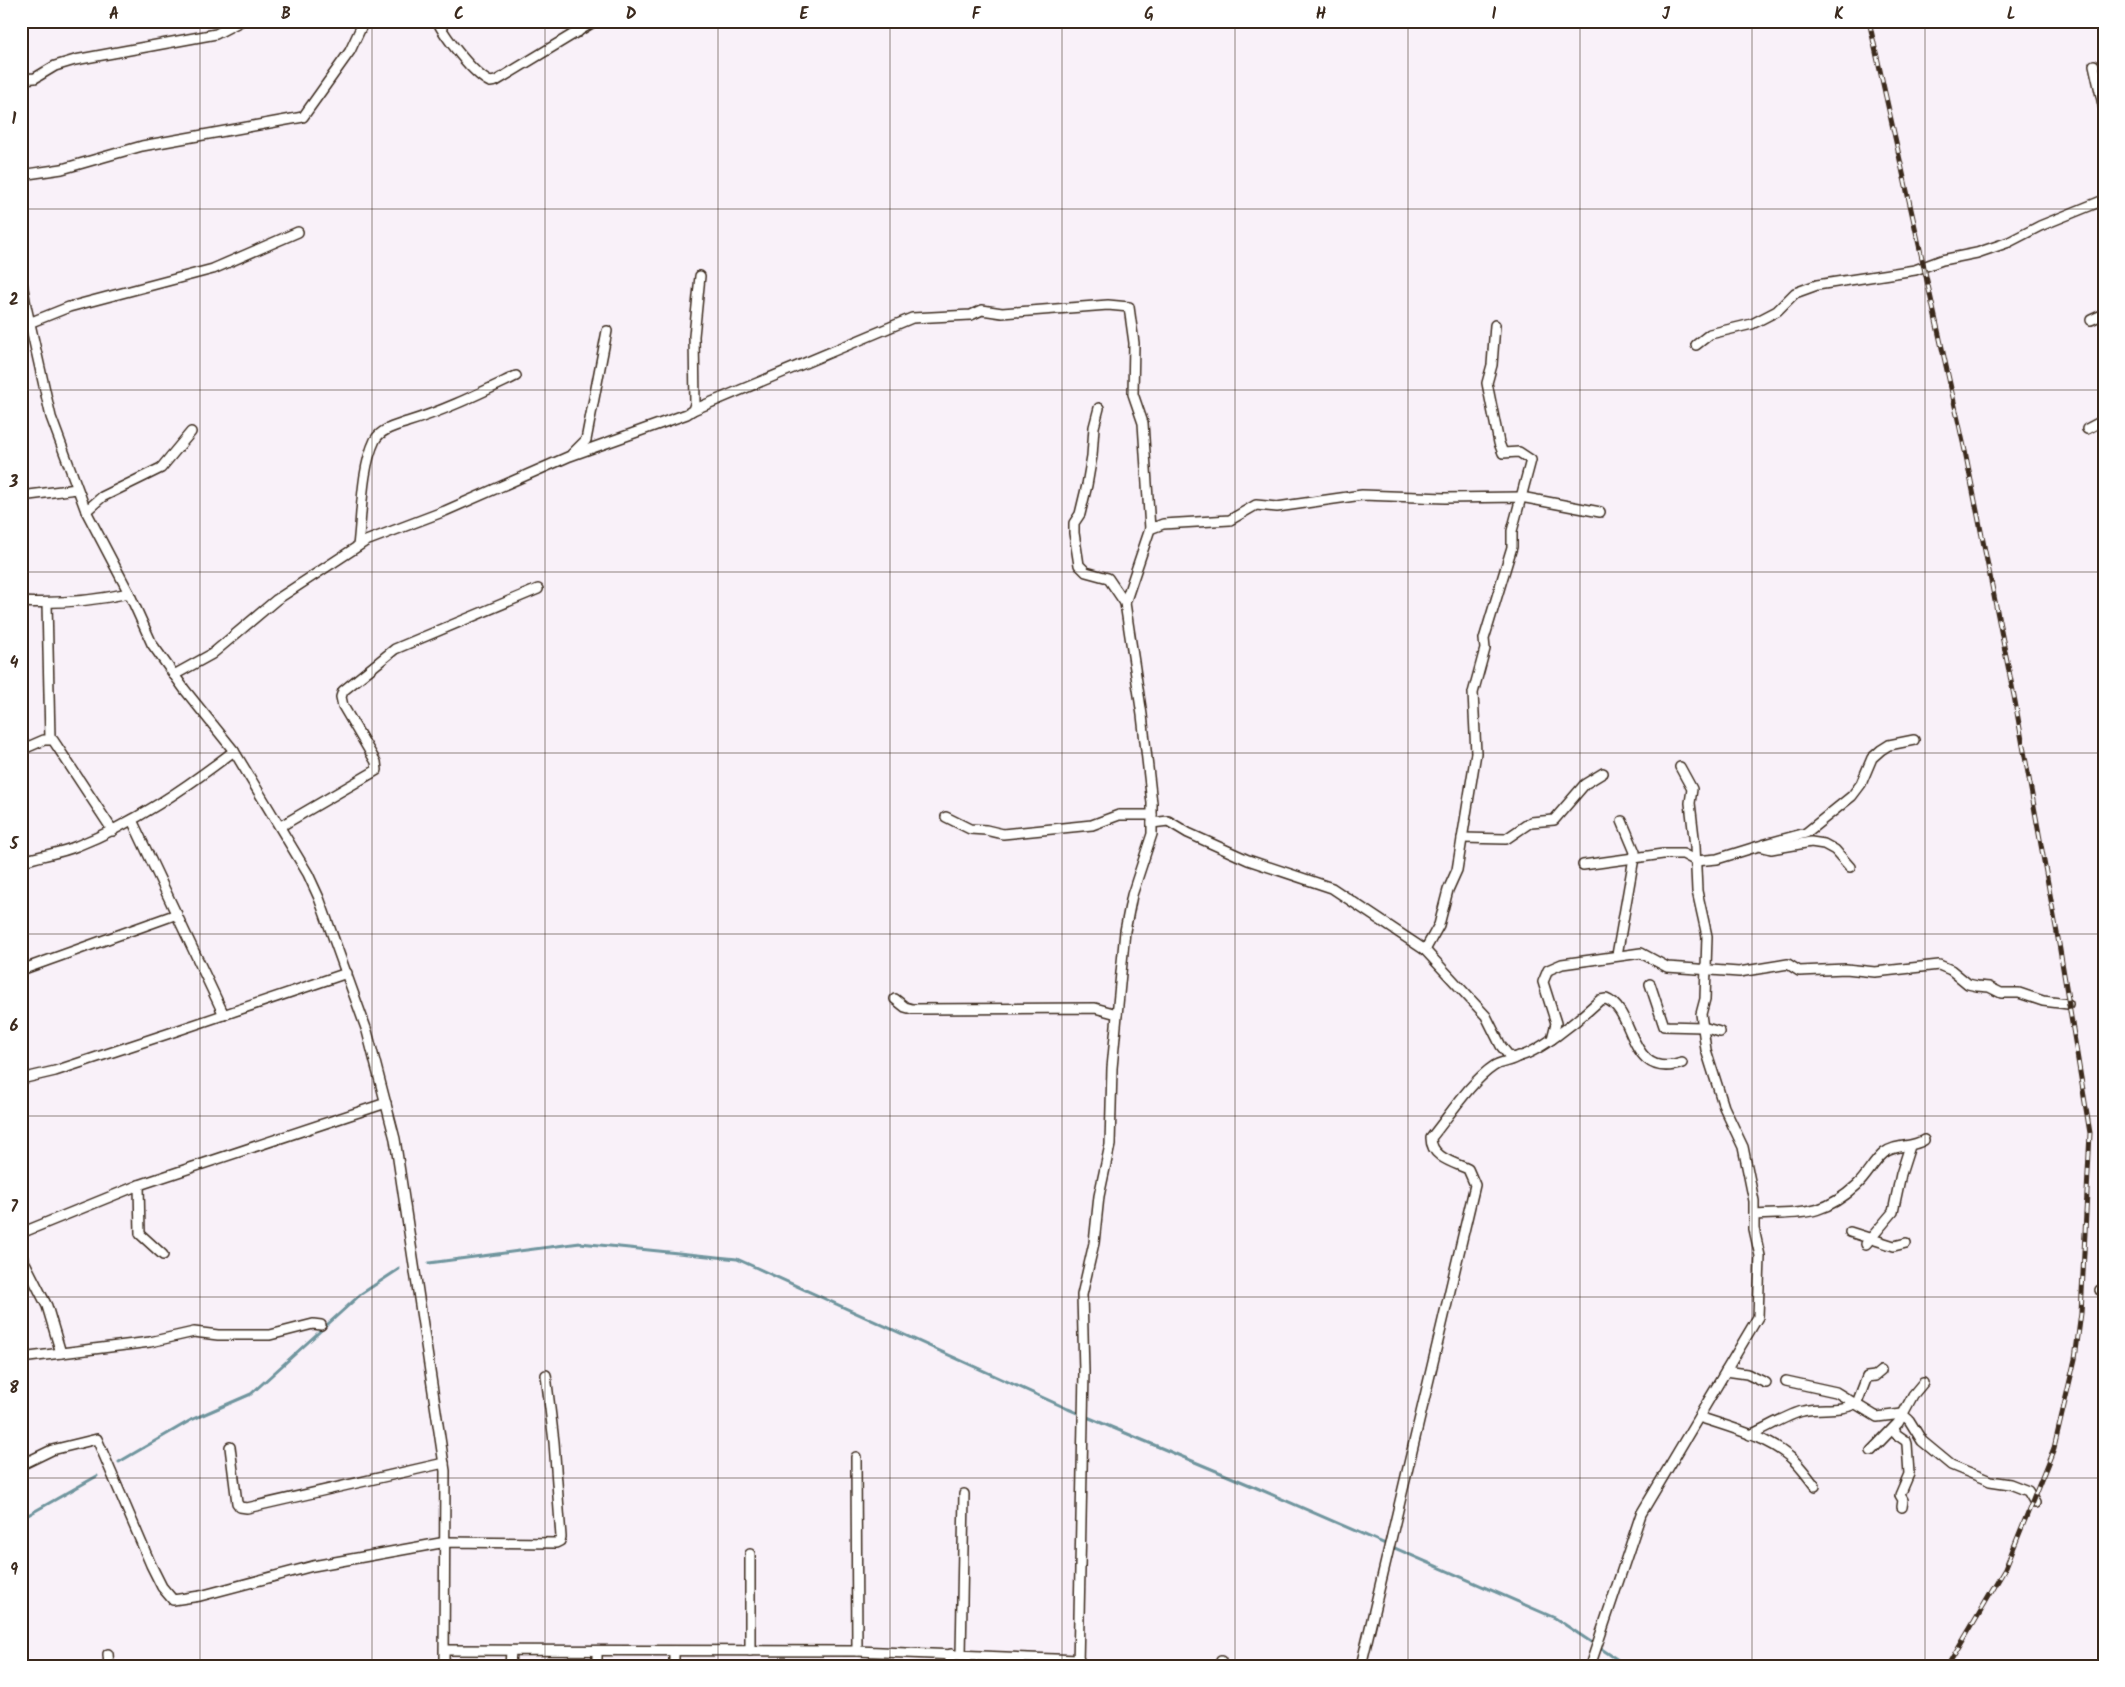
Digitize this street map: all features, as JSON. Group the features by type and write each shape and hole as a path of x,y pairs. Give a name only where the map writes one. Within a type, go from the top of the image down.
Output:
{"street":[{"path":"21,79 35,78 55,66 75,60 216,34 241,21"},
{"path":"21,175 62,169 142,146 303,118 350,51 364,21"},
{"path":"437,21 444,34 459,52 490,82 496,81 595,21"},
{"path":"576,21 578,32"},
{"path":"2094,65 2104,110"},
{"path":"1696,344 1710,334 1752,324 1777,311 1795,293 1817,284 1915,270 1942,260 1977,253 2009,242 2040,226 2104,200"},
{"path":"29,323 69,307 213,269 298,232"},
{"path":"693,410 695,404 694,336 700,276"},
{"path":"21,277 50,417 86,511 129,593 152,644 234,751 281,826 319,898 367,1031 395,1139 444,1463 446,1542 444,1666"},
{"path":"174,675 212,654 276,600 358,546 570,456 687,414 912,318 971,315 982,310 1002,313 1108,305 1129,307 1134,343 1133,394 1143,422 1150,529 1125,603"},
{"path":"2091,320 2104,314"},
{"path":"1426,950 1439,925 1448,890 1457,870 1476,753 1473,693 1485,649 1484,639 1512,547 1512,532 1531,460 1519,452 1503,453 1499,443 1488,383 1492,365 1495,325"},
{"path":"570,456 586,440 607,331"},
{"path":"358,546 366,472 374,441 378,435 388,428 446,410 516,376"},
{"path":"445,1650 597,1652 857,1650 951,1654 1078,1663 1083,1423 1082,1295 1094,1243 1099,1196 1110,1145 1112,1068 1126,921 1152,834 1136,666 1125,603 1108,578 1086,572 1081,568 1077,560 1073,528 1080,514 1087,486 1094,427 1099,408"},
{"path":"2086,429 2104,420"},
{"path":"86,511 102,498 161,468 191,432"},
{"path":"21,496 77,489"},
{"path":"1150,529 1163,524 1230,520 1256,505 1278,507 1362,495 1445,498 1520,496 1600,512"},
{"path":"281,826 377,770 376,762 343,706 340,697 343,691 395,649 538,589"},
{"path":"21,602 94,601 129,593"},
{"path":"47,603 50,739 113,831"},
{"path":"21,750 50,739"},
{"path":"1583,865 1683,854 1696,861 1717,859 1806,832 1852,796 1861,784 1872,758 1889,745 1914,740"},
{"path":"21,862 75,847 113,831 185,788 234,751"},
{"path":"1590,1666 1641,1514 1758,1317 1760,1256 1754,1228 1754,1201 1743,1147 1719,1092 1706,1050 1701,1014 1705,1000 1707,936 1697,891 1690,803 1692,789 1680,767"},
{"path":"1462,838 1506,839 1531,822 1554,820 1585,784 1603,773"},
{"path":"946,818 970,830 986,830 1003,834 1092,825 1119,815 1168,821 1188,833 1248,860 1332,888 1426,950 1486,1016 1501,1046 1510,1057 1519,1056"},
{"path":"132,820 224,1015"},
{"path":"1617,955 1635,852 1622,821"},
{"path":"1759,846 1771,849 1811,842 1824,844 1835,850 1850,867"},
{"path":"21,970 177,914"},
{"path":"1552,1039 1556,1023 1543,982 1548,970 1562,964 1641,953 1667,966 1745,972 1788,964 1799,971 1846,969 1875,972 1939,965 1951,970 1968,984 1989,987 2001,993 2019,993 2043,1002 2068,1004"},
{"path":"21,1074 21,1079 55,1070 224,1015 346,972"},
{"path":"1650,984 1664,1026 1704,1027 1720,1032"},
{"path":"1361,1666 1475,1185 1468,1169 1436,1154 1431,1146 1431,1138 1495,1065 1511,1062 1552,1039 1578,1020 1600,1000 1606,998 1614,1003 1620,1012 1631,1038 1642,1055 1661,1066 1682,1063"},
{"path":"895,999 912,1009 1095,1008 1117,1014"},
{"path":"21,1233 139,1185 386,1103"},
{"path":"1754,1215 1814,1212 1837,1200 1853,1188 1884,1153 1924,1140"},
{"path":"1869,1241 1892,1212 1910,1146"},
{"path":"139,1185 140,1234 163,1255"},
{"path":"1850,1232 1869,1241 1894,1246 1906,1243"},
{"path":"21,1254 47,1306 62,1353"},
{"path":"21,1358 150,1342 194,1332 218,1336 270,1334 313,1324 321,1325"},
{"path":"1726,1371 1742,1372 1766,1383"},
{"path":"1750,1435 1804,1410 1833,1410 1846,1408 1857,1403 1867,1377 1875,1376 1881,1371"},
{"path":"21,1465 52,1450 97,1439 151,1565 162,1588 173,1600 200,1596 313,1566 446,1542 553,1544 560,1540 554,1442 546,1375"},
{"path":"1786,1381 1823,1388 1857,1403 1877,1417 1902,1414 1909,1420 1922,1441 1951,1465 1981,1478 2028,1491 2035,1503"},
{"path":"1871,1451 1894,1428 1923,1383"},
{"path":"1699,1417 1776,1446 1791,1458 1815,1486"},
{"path":"1894,1428 1896,1434 1906,1441 1907,1444 1909,1474 1900,1495 1903,1500 1902,1507"},
{"path":"230,1447 237,1503 240,1507 247,1508 444,1463"},
{"path":"856,1458 857,1650"},
{"path":"961,1655 964,1494"},
{"path":"750,1554 750,1651"},
{"path":"510,1650 510,1666"},
{"path":"674,1651 674,1666"},
{"path":"597,1652 597,1666"},
{"path":"108,1654 109,1666"},
{"path":"949,1666 951,1654"}],"waterway":[{"path":"429,1263 580,1243 737,1259 1068,1409 1257,1488 1555,1618 1627,1666"},
{"path":"119,1462 191,1420 251,1394 361,1294 399,1269"},
{"path":"21,1519 97,1476"}],"railway":[{"path":"1869,21 1965,451 2014,696 2059,944 2090,1133 2081,1313 2075,1359 2054,1448 2005,1569 1948,1666"}]}
